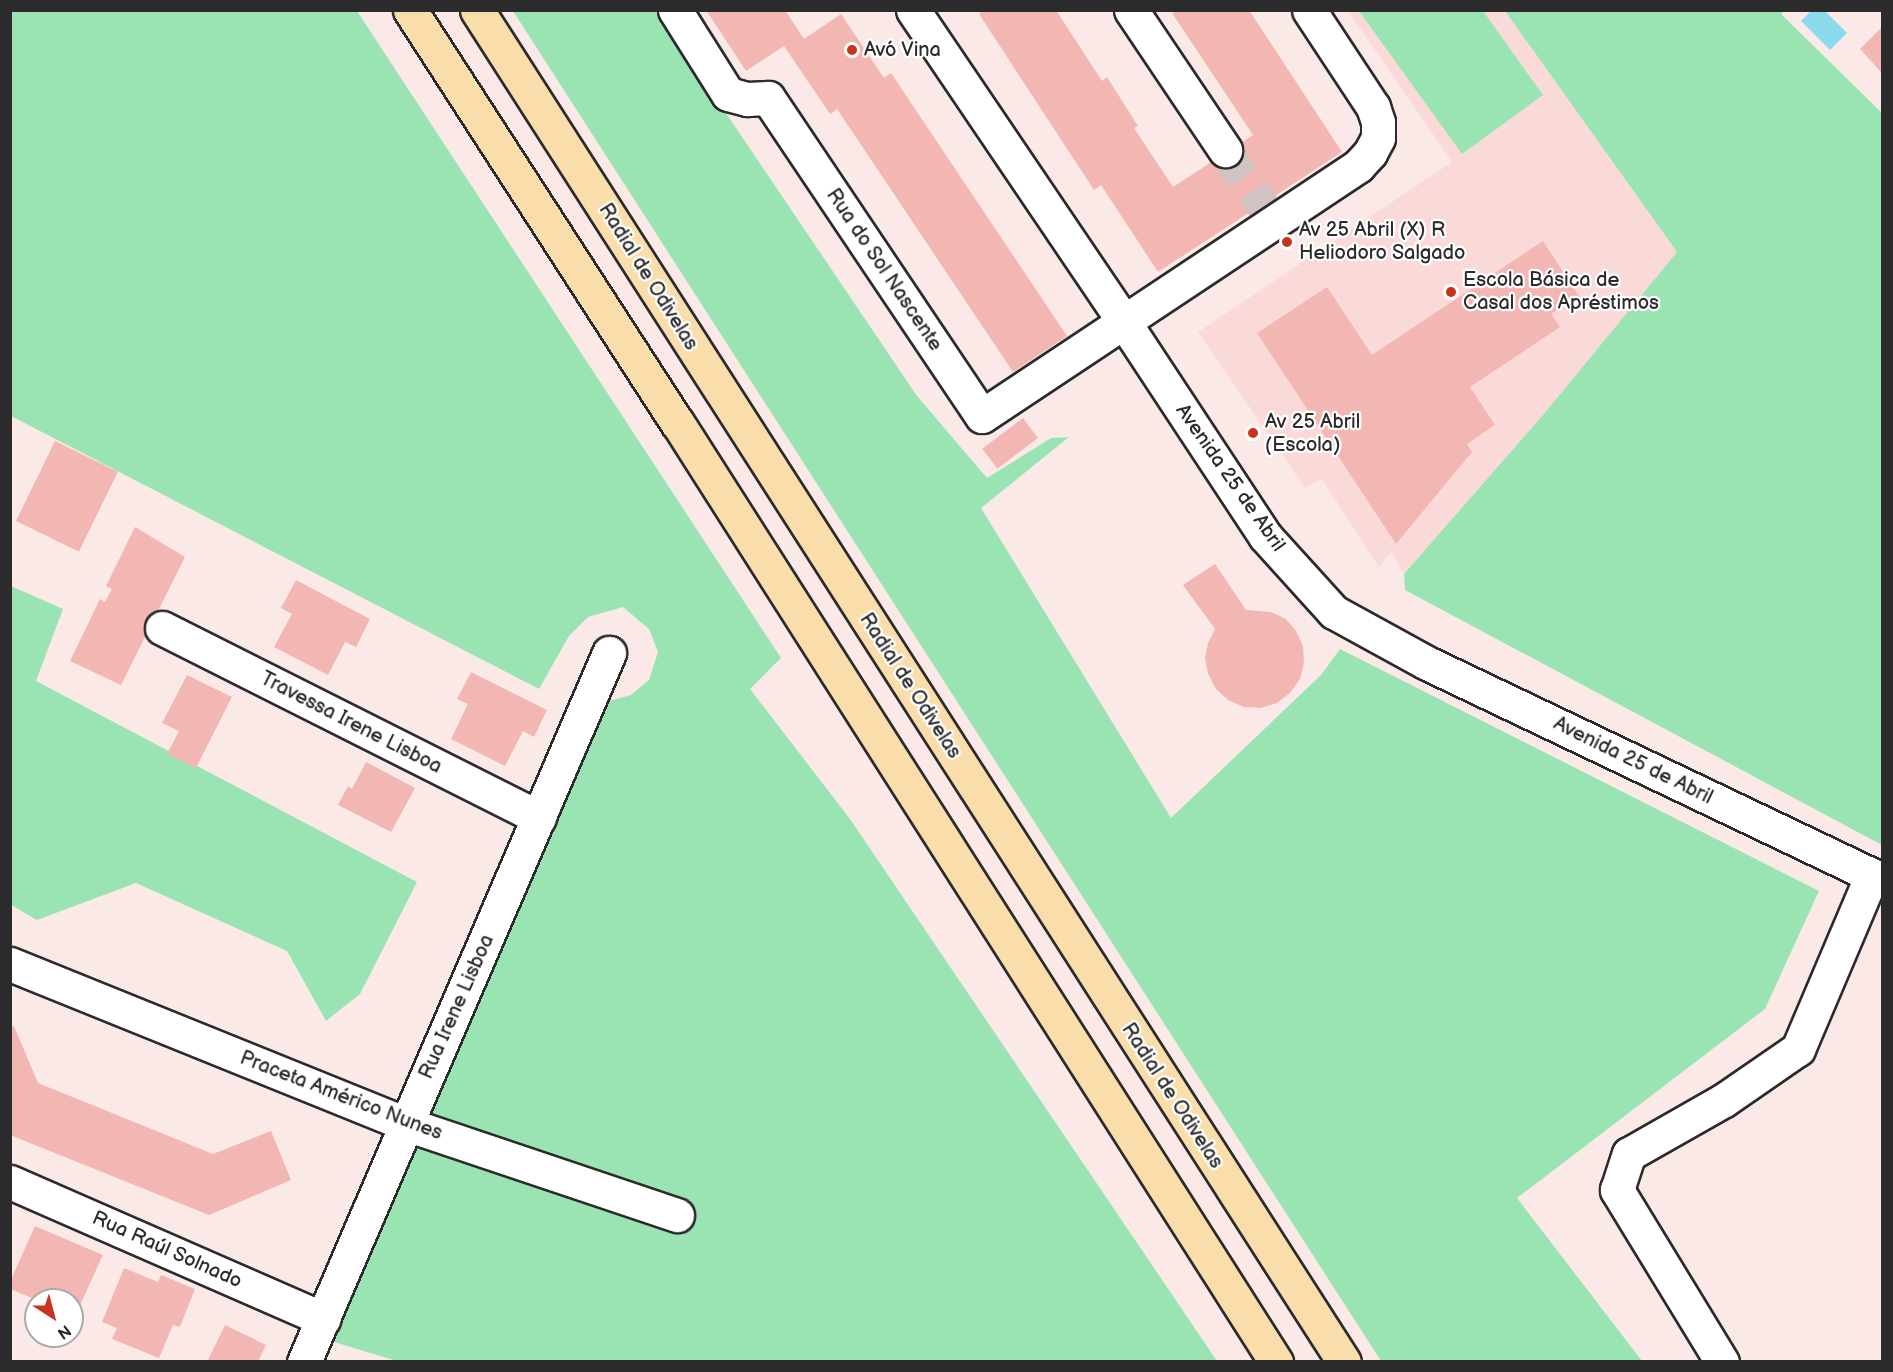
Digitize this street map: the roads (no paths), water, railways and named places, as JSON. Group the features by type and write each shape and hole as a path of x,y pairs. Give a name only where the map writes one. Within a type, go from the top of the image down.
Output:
{"highway":[{"path":"410,10 683,432 1276,1362"},
{"name":"Radial de Odivelas","path":"477,10 1344,1362"}],"street":[{"name":"Rua do Sol Nascente","path":"675,10 728,94 747,99 768,98 982,416 1124,322"},
{"name":"Avenida 25 de Abril","path":"913,10 1124,322 1265,536 1334,612 1427,663 1877,878"},
{"path":"1131,10 1225,150"},
{"path":"1124,322 1358,166 1370,153 1378,138 1378,122 1373,107 1309,10"},
{"name":"Travessa Irene Lisboa","path":"162,628 539,818"},
{"name":"Rua Irene Lisboa","path":"304,1362 609,653"},
{"path":"1722,1362 1617,1190 1629,1154 1724,1100 1798,1049 1877,878"},
{"name":"Praceta Américo Nunes","path":"10,964 406,1124 677,1215"},
{"name":"Rua Raúl Solnado","path":"10,1182 323,1319"}],"water":[{"path":"1811,11 1825,11 1847,33 1830,50 1801,21"}],"tunnel":[{"path":"1225,150 1274,222"}],"place":[{"name":"Avó Vina","path":"852,50"},
{"name":"Av 25 Abril (X) R Heliodoro Salgado","path":"1287,242"},
{"name":"Escola Básica de Casal dos Apréstimos","path":"1451,292"},
{"name":"Av 25 Abril (Escola)","path":"1253,433"}]}
